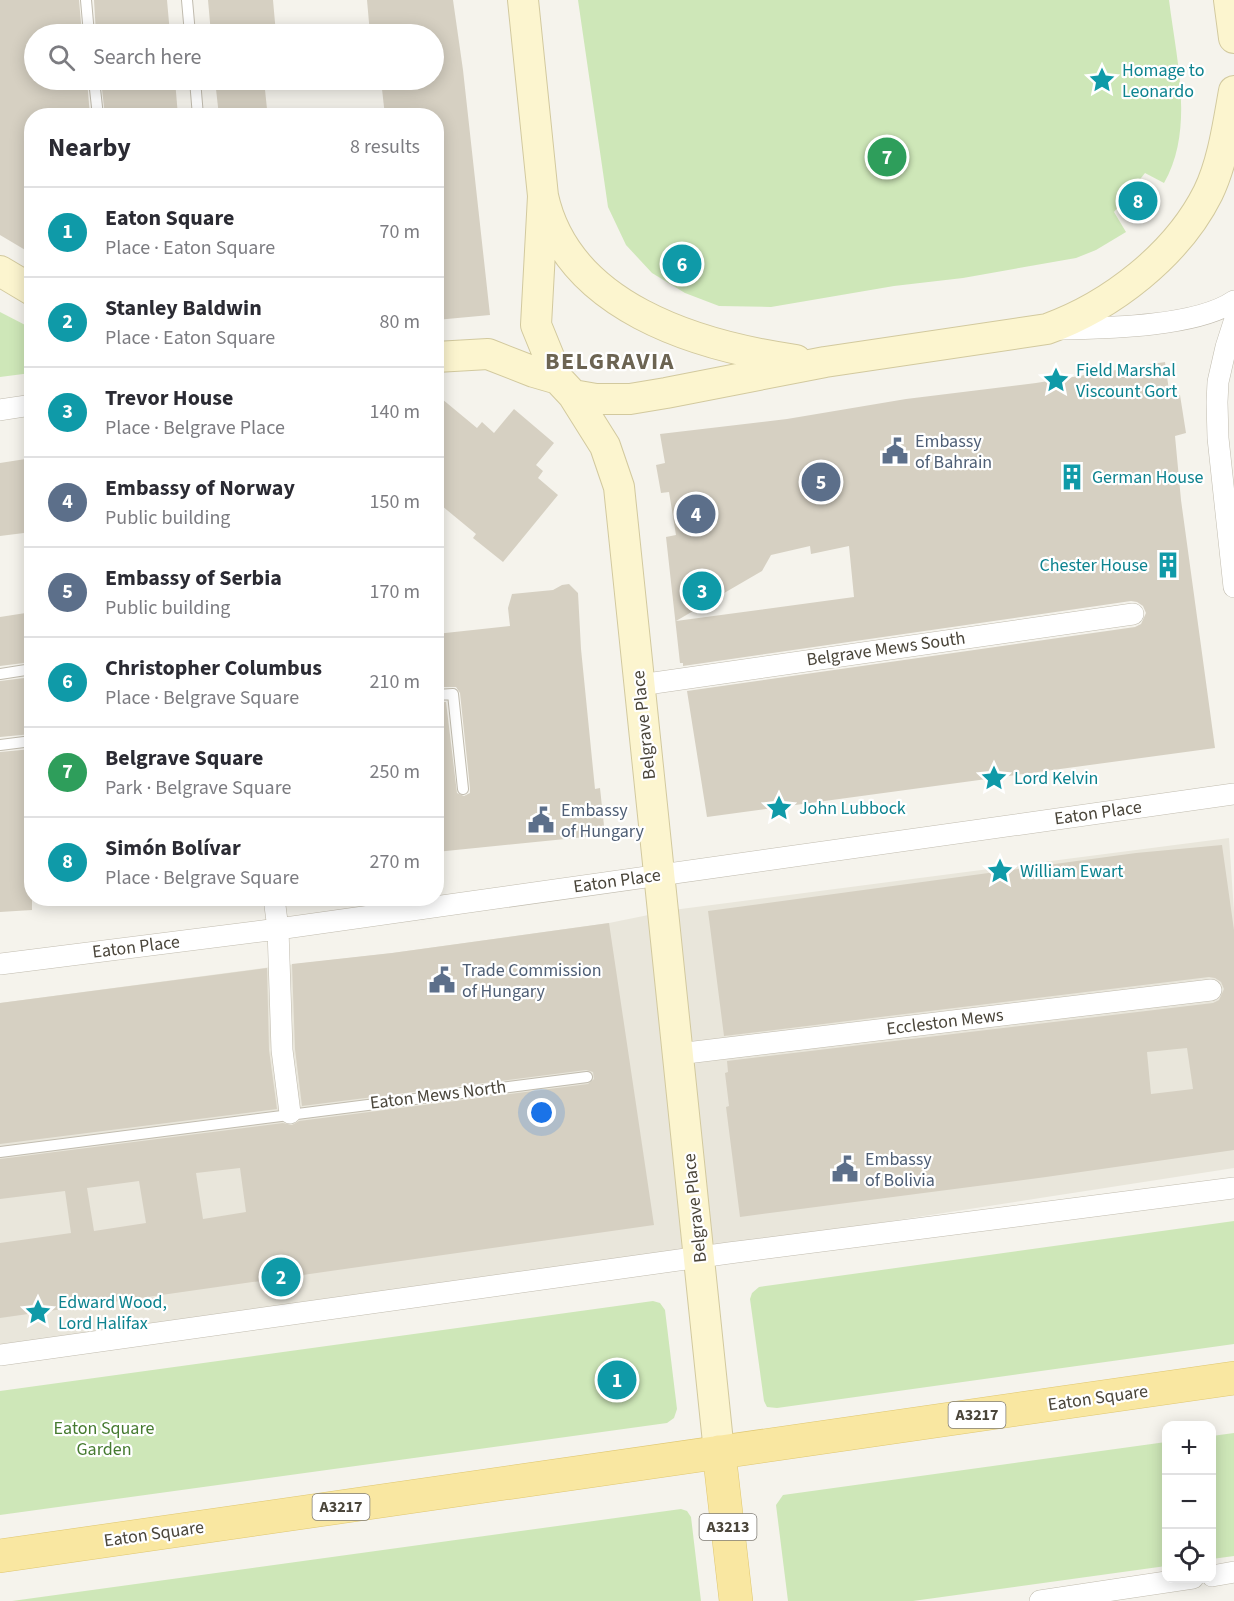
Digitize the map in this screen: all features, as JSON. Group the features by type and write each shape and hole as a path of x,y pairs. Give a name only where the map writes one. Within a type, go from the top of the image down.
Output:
{"main road":[{"path":"523,0 543,196 547,217 568,254 610,296 658,323 731,348 764,356 825,362"},
{"path":"1229,0 1234,38"},
{"path":"444,356 478,354 501,357 596,399 630,399 825,362 1047,329 1074,320 1105,302 1151,265 1191,219 1208,192 1218,165 1234,91"},
{"name":"Belgrave Place","path":"543,196 536,325 566,387 605,446 619,487 719,1452"},
{"path":"0,271 24,285"},
{"path":"478,354 501,345 536,325"},
{"name":"Eaton Square","path":"0,1556 1234,1378"},
{"name":"A3213","path":"719,1452 736,1601"}],"street":[{"path":"1047,329 1128,326 1192,317 1209,314 1234,301"},
{"path":"1234,322 1218,382 1217,402 1218,438 1234,587"},
{"path":"0,410 24,406"},
{"name":"Belgrave Mews South","path":"640,685 1133,614"},
{"name":"Eaton Place","path":"444,906 1234,794"},
{"path":"275,906 278,929 282,1050 290,1113"},
{"name":"Eaton Place","path":"0,964 441,906"},
{"name":"Eccleston Mews","path":"678,1054 1211,990"},
{"path":"0,1355 700,1257 1234,1188"},
{"path":"1216,1575 1234,1572"},
{"path":"1040,1601 1162,1583"}],"lane":[{"path":"86,0 88,24"},
{"path":"187,0 189,24"},
{"path":"95,90 97,108"},
{"path":"196,90 197,108"},
{"path":"0,674 24,670"},
{"path":"444,695 453,694 464,789"},
{"path":"0,745 24,742"},
{"name":"Eaton Mews North","path":"0,1152 290,1113 587,1077"}],"shaded area":[{"path":"1229,838 1234,912 1234,1168 658,1257 0,1351 0,1003 392,953 609,923 673,910"}],"green space":[{"path":"578,0 1169,0 1181,93 1179,140 1164,183 1145,173 1114,212 1126,232 1096,250 1076,258 963,278 894,286 771,307 719,306 685,293 652,273 626,245 608,207"},
{"path":"0,312 24,324 24,374 0,377"},
{"path":"1234,1221 1234,1344 777,1408 767,1407 764,1401 750,1299 752,1293 759,1287"},
{"name":"Eaton Square Garden","path":"653,1301 660,1303 665,1310 677,1409 674,1418 667,1423 0,1515 0,1391"},
{"path":"1234,1433 1234,1556 1216,1558 1216,1475 1216,1435"},
{"path":"1162,1443 1162,1567 913,1601 788,1601 776,1505 783,1495"},
{"path":"681,1509 687,1511 691,1517 701,1601 12,1601"}],"building":[{"path":"0,0 79,0 81,24 24,24 24,90 88,90 89,108 24,108 24,249 0,235"},
{"path":"94,0 167,0 169,24 95,24"},
{"path":"208,0 273,0 275,24 210,24"},
{"path":"367,0 453,0 490,315 444,319 444,108 384,108 382,90 444,90 444,24 369,24"},
{"path":"102,90 176,90 177,108 104,108"},
{"path":"216,90 265,90 267,108 218,108"},
{"path":"1165,362 1170,398 1180,395 1186,433 1175,436 1181,500 1215,748 707,817 687,691 1135,627 1141,624 1146,613 1143,606 1131,601 683,666 683,663 680,663 666,537 676,535 669,492 661,493 656,465 665,463 660,434 787,419 906,399 1036,383","holes":["810,546 811,554 849,546 854,597 676,621 762,571 771,555"]},
{"path":"444,401 477,428 482,422 494,433 514,409 554,443 536,465 543,471 538,478 558,495 503,562 473,538 476,534 444,508"},
{"path":"24,459 24,533 0,536 0,463"},
{"path":"569,584 578,593 581,649 595,789 600,788 605,835 444,851 444,702 446,702 457,793 464,796 470,793 470,788 460,693 456,687 444,687 444,633 510,626 508,608 512,594 553,590"},
{"path":"24,613 24,663 0,666 0,617"},
{"path":"24,678 24,735 0,737 0,681"},
{"path":"24,750 24,906 32,906 32,910 0,912 0,752"},
{"path":"1222,845 1234,930 1234,1150 740,1217 726,1107 729,1106 725,1073 728,1072 727,1061 1213,1003 1219,1000 1224,989 1221,982 1209,977 724,1036 708,911 1136,853","holes":["1187,1048 1193,1089 1151,1094 1147,1052"]},
{"path":"609,923 654,1225 0,1318 0,1243 71,1233 65,1191 0,1199 0,1159 283,1123 292,1125 299,1121 588,1084 594,1079 593,1072 586,1070 302,1106 295,1049 292,964 392,953","holes":["240,1168 246,1212 203,1219 196,1173","139,1181 146,1223 94,1231 87,1188"]},
{"path":"267,968 269,1050 277,1109 0,1144 0,1003"}],"place":[{"name":"Homage to Leonardo","path":"1102,80"},
{"name":"Belgrave Square","path":"887,157"},
{"name":"Simón Bolívar","path":"1138,201"},
{"name":"Christopher Columbus","path":"682,264"},
{"name":"Field Marshal Viscount Gort","path":"1056,380"},
{"name":"Embassy of Bahrain","path":"895,451"},
{"name":"German House","path":"1072,477"},
{"name":"Embassy of Serbia","path":"821,482"},
{"name":"Embassy of Norway","path":"696,514"},
{"name":"Chester House","path":"1168,565"},
{"name":"Trevor House","path":"702,591"},
{"name":"Lord Kelvin","path":"994,778"},
{"name":"John Lubbock","path":"779,808"},
{"name":"Embassy of Hungary","path":"541,820"},
{"name":"William Ewart","path":"1000,871"},
{"name":"Trade Commission of Hungary","path":"442,980"},
{"name":"Embassy of Bolivia","path":"845,1169"},
{"name":"Stanley Baldwin","path":"281,1277"},
{"name":"Edward Wood, Lord Halifax","path":"38,1312"},
{"name":"Eaton Square","path":"617,1380"}],"district":[{"name":"BELGRAVIA","path":"610,361"}]}
